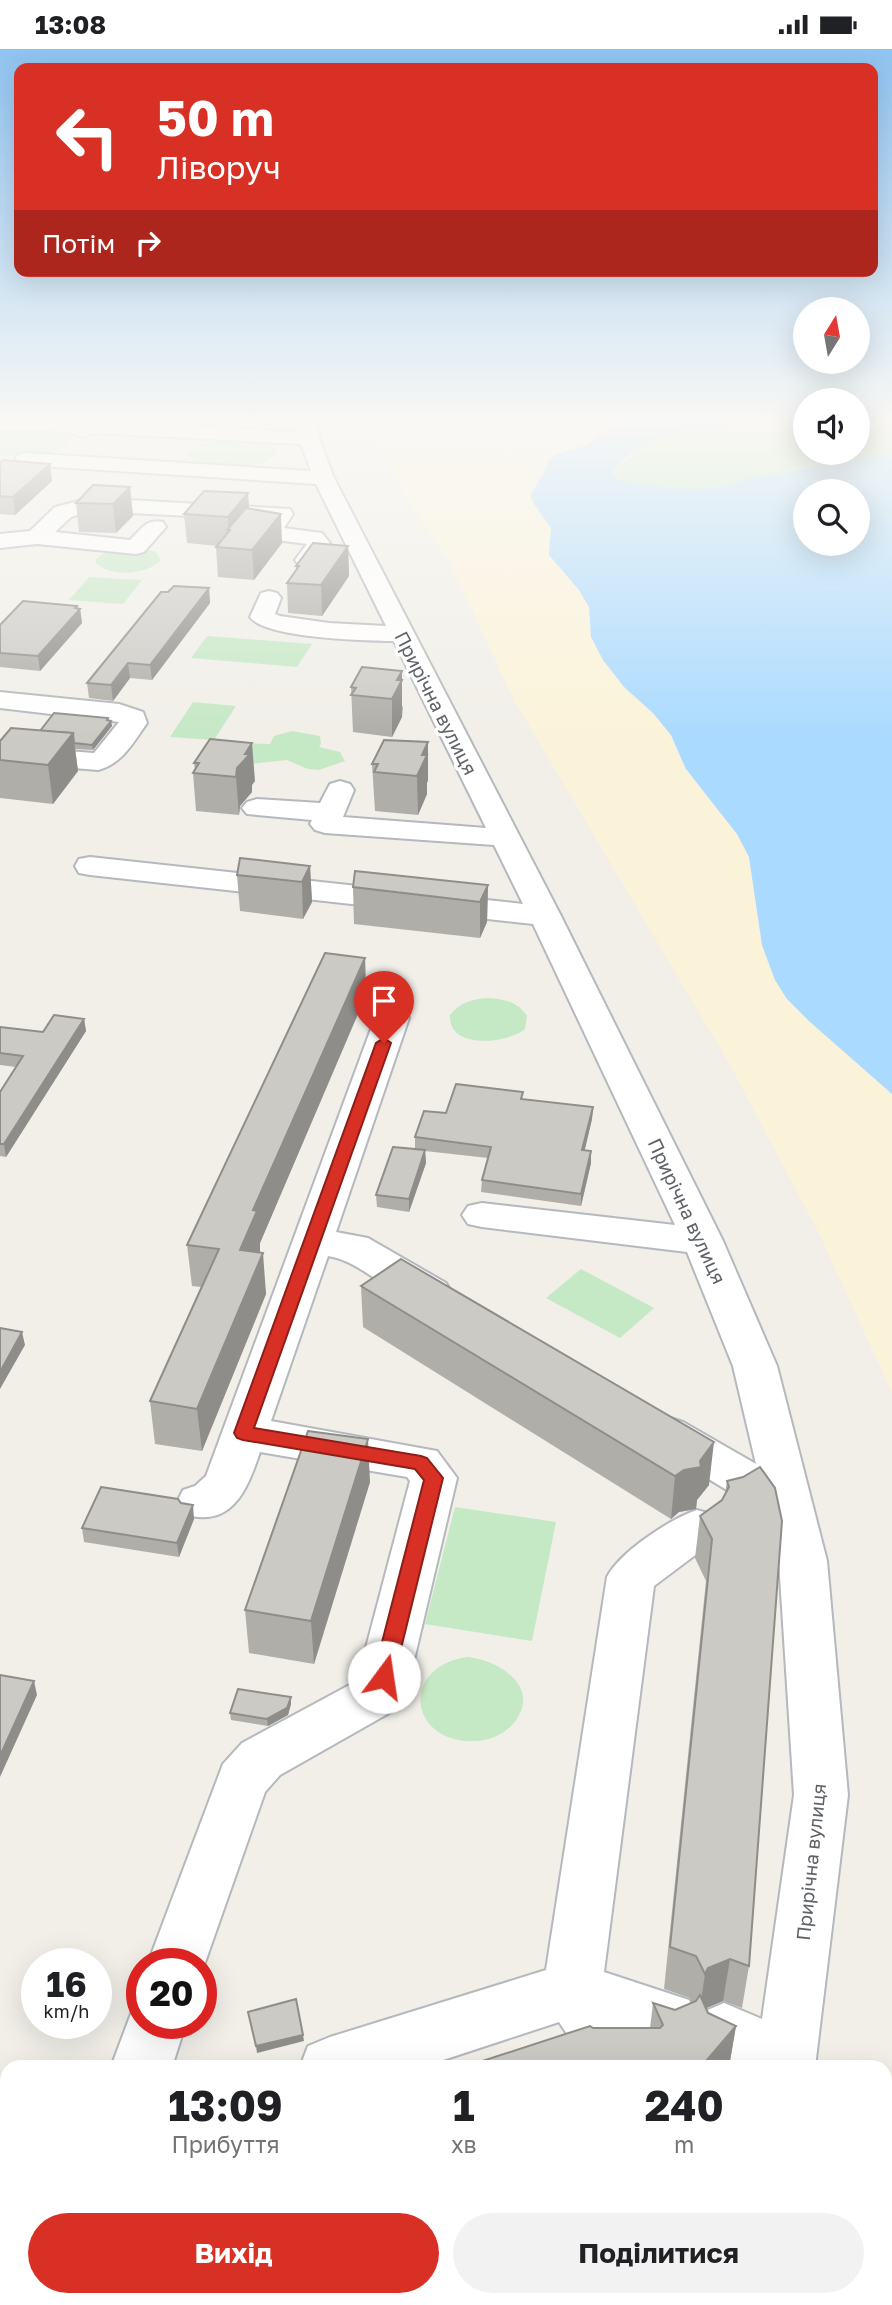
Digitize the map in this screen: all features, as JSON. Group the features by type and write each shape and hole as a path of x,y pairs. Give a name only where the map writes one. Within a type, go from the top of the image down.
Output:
{"street":[{"path":"33,526 136,547 155,527"},
{"path":"0,541 45,530 49,526"},
{"path":"274,526 269,533 314,538 319,543 306,560 309,563 368,565"},
{"name":"Прирічна вулиця","path":"348,526 545,916 703,1241 755,1366 738,1504 803,1561 821,1795 786,2060"},
{"path":"269,598 262,617 271,621 302,627 401,632"},
{"path":"0,754 98,762 108,757 133,723 133,718 118,712 2,703"},
{"path":"257,808 335,801 326,824 482,837 503,836"},
{"path":"90,866 545,916"},
{"path":"200,1502 211,1498 226,1485 393,1018"},
{"path":"482,1215 703,1241"},
{"path":"312,1241 354,1247 461,1311"},
{"path":"620,2060 572,1990 631,1577 738,1504 638,1416"},
{"path":"182,1948 242,1780 261,1759 373,1697 384,1677 433,1478 421,1463 243,1433"},
{"path":"352,2060 572,1990 668,2019"},
{"path":"724,2032 780,2060"},
{"path":"143,2060 151,2039"}],"green space":[{"path":"140,548 156,552 161,560 147,569 128,573 109,571 95,562 109,552"},
{"path":"89,577 142,580 123,604 69,600"},
{"path":"207,636 312,644 297,667 191,658"},
{"path":"193,702 236,706 214,740 170,737"},
{"path":"292,731 320,736 319,747 340,752 345,761 319,770 308,769 287,760 248,764 244,743 270,744 274,736"},
{"path":"488,998 505,1000 519,1007 527,1016 525,1029 505,1038 480,1041 458,1034 452,1026 450,1015 467,1002"},
{"path":"581,1269 654,1308 620,1338 546,1298"},
{"path":"455,1507 556,1522 532,1641 425,1624"},
{"path":"467,1657 480,1659 504,1670 514,1678 523,1699 521,1711 513,1724 495,1737 485,1740 452,1738 436,1730 425,1718 421,1704 422,1689 430,1675 445,1664"}],"sand":[{"path":"425,526 550,526 549,555 579,590 589,608 591,637 603,660 624,687 653,713 671,735 677,754 737,834 749,857 767,964 787,999 892,1094 892,1393 820,1235 729,1063 514,700 449,560"}],"water":[{"path":"550,526 793,526 793,556 870,556 870,526 892,526 892,1094 787,999 775,980 762,945 749,857 737,834 686,769 671,735 653,713 624,687 603,660 591,637 589,607 579,590 549,555"}],"building":[{"path":"230,526 271,526 252,550 216,547 230,530 227,530"},
{"path":"313,543 348,546 321,585 287,583 299,566 296,566"},
{"path":"174,586 209,588 150,665 128,663 111,685 87,683 161,592 168,592"},
{"path":"23,601 77,606 75,608 80,609 38,656 0,653 0,625"},
{"path":"362,667 402,671 397,680 402,680 392,699 351,695 356,688 351,687"},
{"path":"54,713 108,718 107,720 111,721 92,745 74,743 73,733 40,731"},
{"path":"11,728 73,733 48,765 0,760 0,740"},
{"path":"210,739 252,743 245,754 250,754 237,768 236,777 193,773 199,763 194,763"},
{"path":"384,740 428,742 422,755 427,755 417,776 374,772 378,764 372,764"},
{"path":"240,858 310,866 302,882 237,875"},
{"path":"355,871 488,885 480,902 353,887"},
{"path":"325,953 365,958 253,1210 257,1211 240,1250 263,1253 197,1409 150,1401 219,1249 187,1245"},
{"path":"54,1015 84,1019 4,1144 0,1144 0,1092 23,1056 0,1053 0,1027 43,1032"},
{"path":"456,1084 523,1092 521,1099 593,1107 582,1150 591,1151 581,1194 482,1180 491,1147 415,1137 424,1111 446,1113"},
{"path":"393,1147 425,1150 409,1199 376,1195"},
{"path":"401,1259 714,1442 700,1461 701,1467 684,1470 675,1476 361,1286"},
{"path":"0,1328 22,1332 0,1372"},
{"path":"308,1431 368,1439 311,1621 245,1610"},
{"path":"760,1467 775,1488 782,1521 749,1966 730,1959 708,1968 705,1974 696,1956 670,1947 712,1539 700,1516 722,1500 729,1487 727,1481 743,1477"},
{"path":"101,1487 178,1499 181,1503 193,1505 177,1543 82,1528"},
{"path":"0,1675 34,1681 0,1756"},
{"path":"238,1689 291,1697 287,1708 267,1719 230,1713"},
{"path":"700,1995 708,2013 736,2026 707,2060 486,2060 590,2026 660,2028 663,2025 653,2003 675,2010 696,2001"},
{"path":"296,1999 303,2035 256,2046 248,2012"}],"route":[{"path":"384,1043 243,1433 421,1463 433,1478 384,1677"}]}
